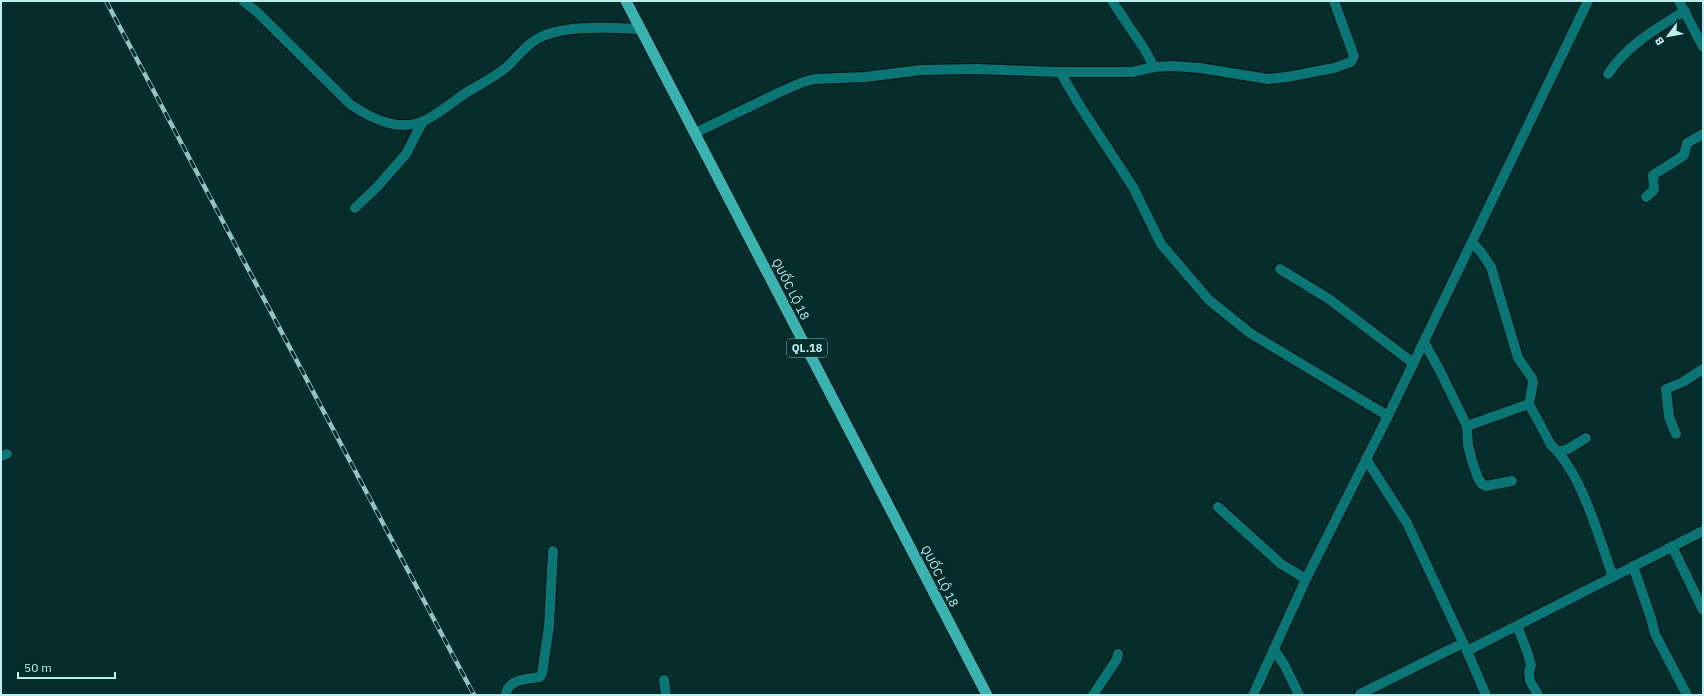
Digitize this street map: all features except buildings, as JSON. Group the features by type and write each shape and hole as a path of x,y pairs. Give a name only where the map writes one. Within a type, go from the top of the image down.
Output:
{"highway":[{"name":"QUỐC LỘ 18","path":"626,1 987,695"}],"street":[{"path":"242,1 261,16 350,104 362,112 392,124 423,121 507,66 537,39 553,33 568,30 616,28 641,29"},
{"path":"1112,1 1145,50 1154,67"},
{"path":"695,133 780,92 803,82 815,79 865,77 921,70 975,69 1060,72 1132,72 1154,67 1173,66 1200,68 1268,79 1334,68 1351,62 1354,56 1334,1"},
{"path":"1253,695 1306,579 1414,363 1588,1"},
{"path":"1678,1 1685,11 1703,47"},
{"path":"1608,74 1630,48 1651,32 1685,11"},
{"path":"1060,72 1080,106 1133,187 1161,244 1209,300 1250,333 1388,416"},
{"path":"356,208 406,154 423,121"},
{"path":"1646,197 1654,190 1653,175 1684,155 1687,144 1703,134"},
{"path":"1472,242 1491,267 1518,358 1532,378 1533,390 1529,404 1551,446 1565,460 1582,494 1614,577"},
{"path":"1280,269 1329,299 1414,363"},
{"path":"1424,342 1467,426 1468,445 1472,461 1482,484 1486,486 1512,480"},
{"path":"1676,434 1669,417 1666,389 1683,382 1703,369"},
{"path":"1467,426 1529,404"},
{"path":"1558,452 1568,449 1586,438"},
{"path":"1366,459 1407,523 1486,695"},
{"path":"1218,507 1281,564 1306,579"},
{"path":"1360,694 1465,647 1517,626 1703,531"},
{"path":"1672,546 1703,610"},
{"path":"506,695 511,684 520,680 540,677 542,674 549,626 553,551"},
{"path":"1633,566 1655,634 1687,695"},
{"path":"1517,626 1527,650 1531,665 1529,672 1530,681 1538,695"},
{"path":"1274,650 1285,666 1298,695"},
{"path":"1093,695 1117,659 1118,654"},
{"path":"664,680 666,695"}],"railway":[{"path":"106,1 474,695"}]}
